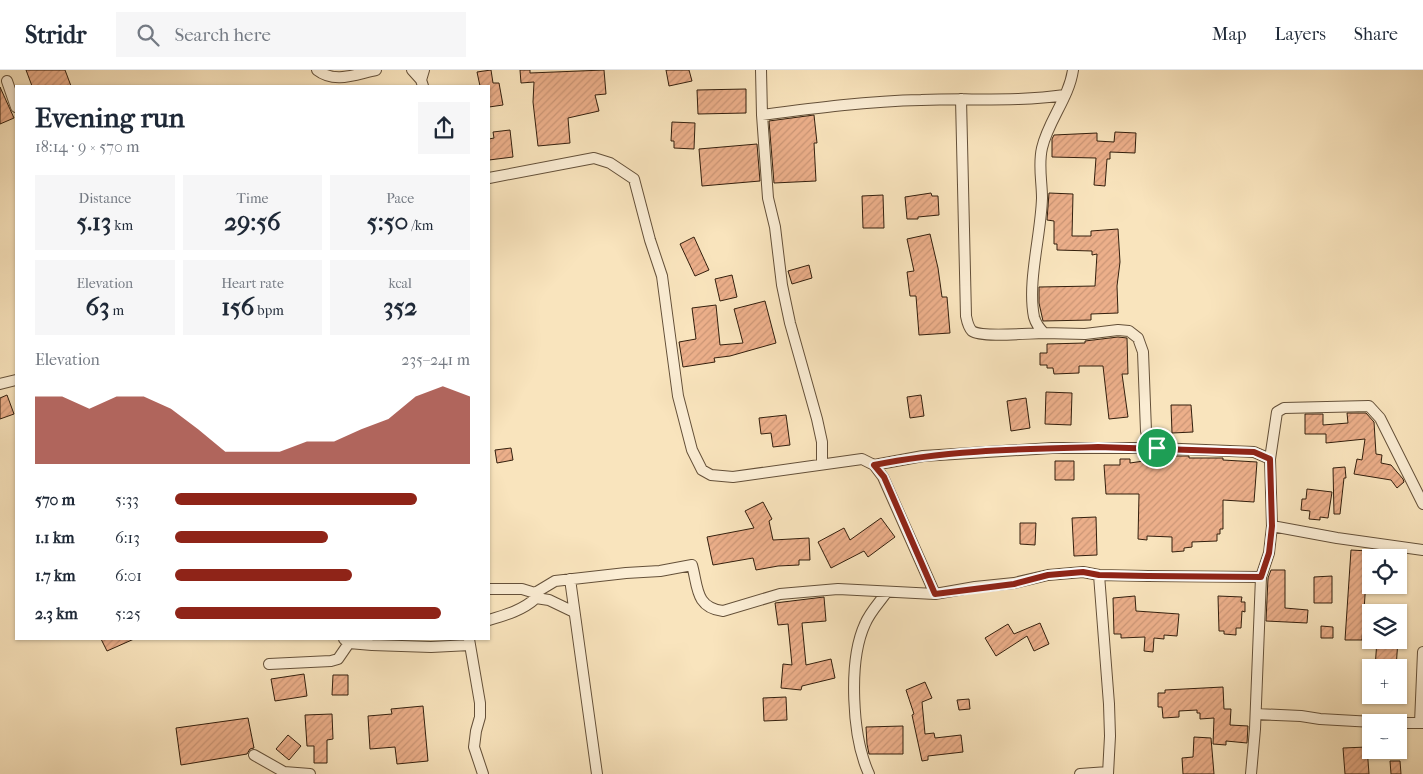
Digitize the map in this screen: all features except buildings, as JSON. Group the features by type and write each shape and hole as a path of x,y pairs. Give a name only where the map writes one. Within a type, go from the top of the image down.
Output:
{"street":[{"path":"317,70 324,76 334,78 376,70"},
{"path":"412,70 423,79"},
{"path":"761,70 768,198 775,227 782,285 790,323 822,442 822,464"},
{"path":"1044,333 1038,328 1033,309 1042,197 1040,162 1048,130 1065,95 1072,72"},
{"path":"7,81 15,104"},
{"path":"762,115 874,103 961,99 1028,99 1065,95"},
{"path":"961,99 966,316 968,325 972,331 982,334 1086,334 1118,330 1129,331 1138,338 1143,352 1146,431 1148,438 1157,448"},
{"path":"490,178 594,158 610,163 634,179 650,240 662,276 678,396 692,450 702,470 711,476 733,477 862,459 874,465 884,477 935,594"},
{"path":"0,384 15,380"},
{"path":"1251,774 1256,714 1261,577 1269,553 1272,526 1270,459 1277,412 1284,408 1369,406 1380,418 1423,504"},
{"path":"874,465 923,456 1061,448 1157,448 1254,452 1270,459"},
{"path":"1272,526 1337,538 1423,550"},
{"path":"490,620 528,606 536,596 555,581 626,572 660,571 692,565 700,599 713,610 723,611 780,594 838,589 886,593 935,594 1014,584 1048,575 1083,572 1099,575 1261,577"},
{"path":"1080,774 1108,773 1109,704 1099,575"},
{"path":"570,579 597,774"},
{"path":"490,589 522,589 574,612"},
{"path":"869,774 860,748 857,725 855,659 864,626 886,593"},
{"path":"269,664 338,659 346,641 421,646 469,642 474,663 480,710 474,747 483,774"},
{"path":"1407,723 1421,723 1423,652"},
{"path":"1256,714 1362,721"},
{"path":"254,755 284,772 310,774"}],"route":[{"path":"1052,448 1157,448 1254,452 1270,459 1272,526 1269,553 1261,577 1099,575 1083,572 1048,575 1014,584 935,594 884,477 874,465 923,456 960,453 1052,448"}]}
